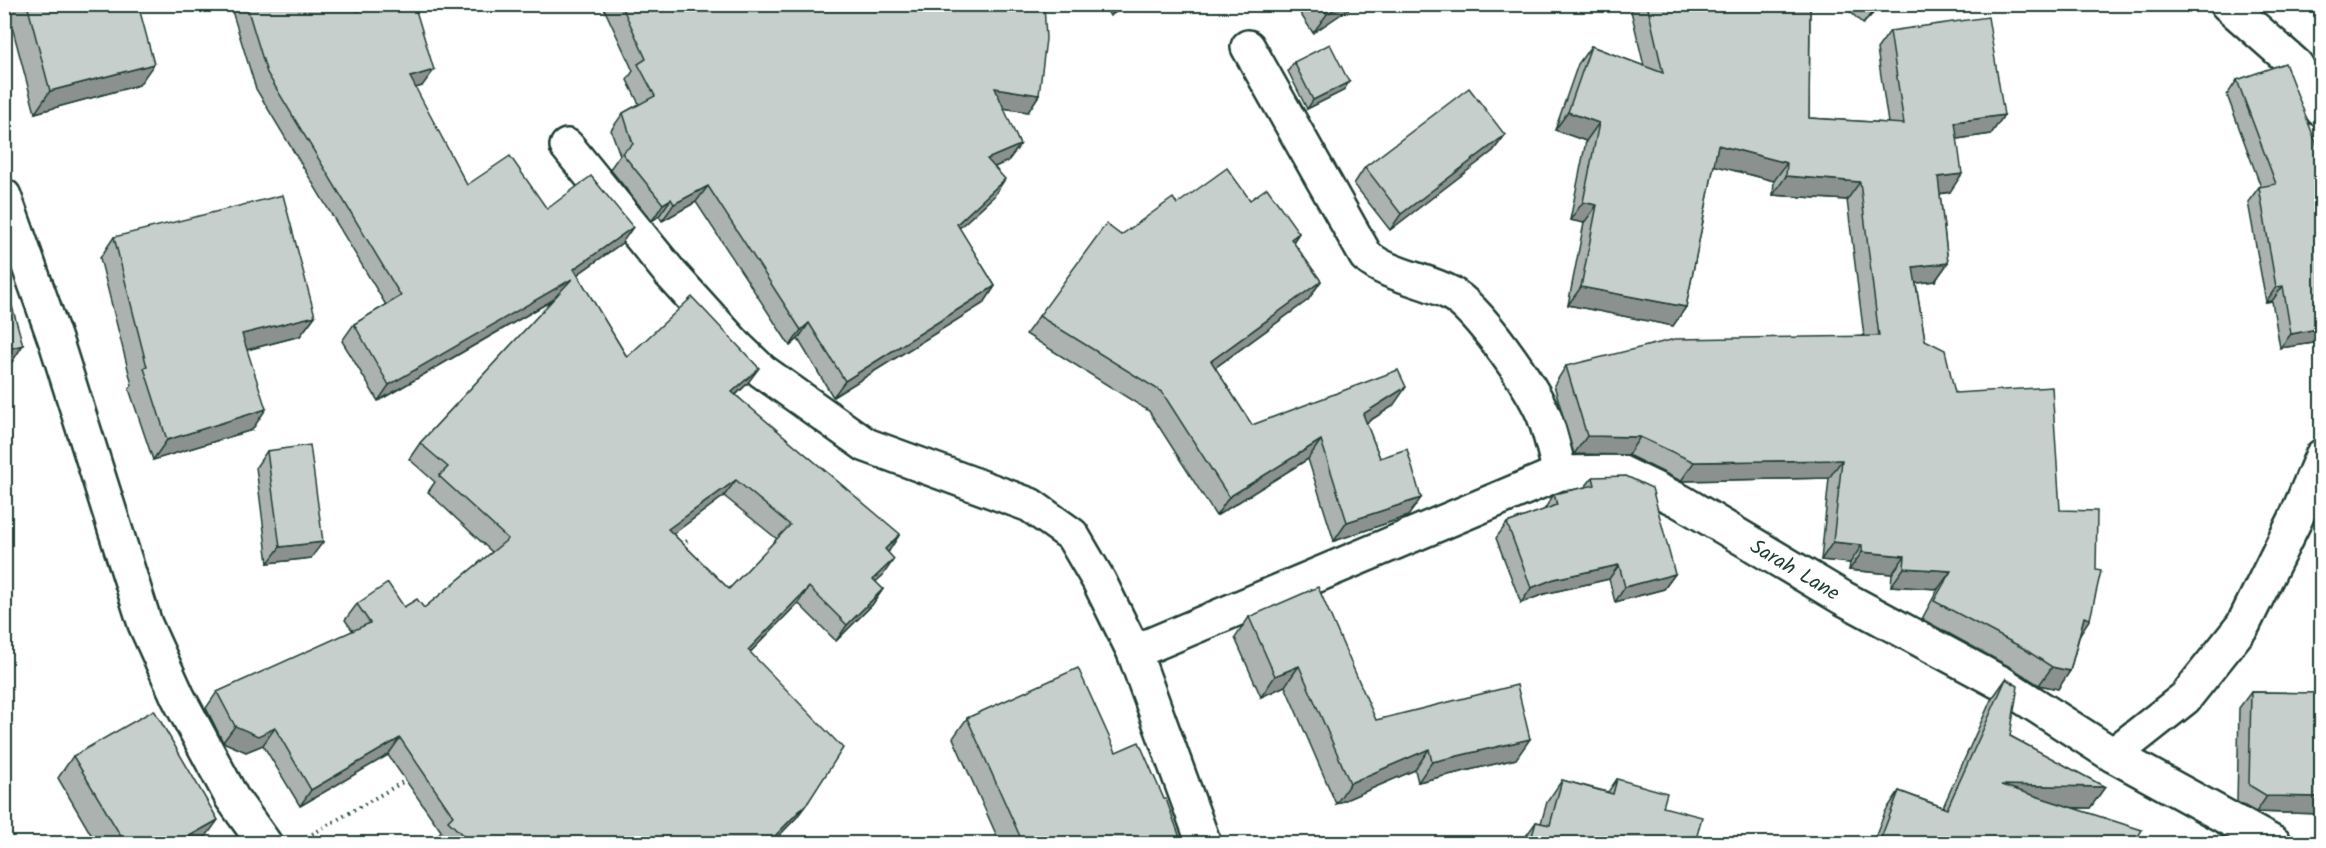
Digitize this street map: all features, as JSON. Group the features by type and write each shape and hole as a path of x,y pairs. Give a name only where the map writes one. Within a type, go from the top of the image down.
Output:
{"street":[{"path":"2228,4 2296,65 2322,110"},
{"path":"1248,47 1366,256 1376,265 1443,289 1460,298 1481,319 1544,415 1560,473"},
{"path":"567,146 671,273 738,348 762,371 866,445 1030,505 1072,535 1099,581 1134,652 1204,843"},
{"path":"4,196 57,345 145,624 178,697 232,798 265,843"},
{"path":"2113,754 2185,698 2243,625 2295,520 2322,456"},
{"name":"Sarah Lane","path":"1134,652 1560,473 1620,472 1680,501 1843,598 2001,684 2113,754 2275,843"}],"path":[{"path":"674,549 689,540"},
{"path":"307,838 420,772"}],"building":[{"path":"27,4 138,4 154,64 50,91"},
{"path":"246,4 355,4 357,11 377,4 414,4 434,70 410,77 467,185 510,156 547,209 591,176 633,227 574,269 627,357 692,297 759,368 732,392 900,534 885,549 894,559 873,579 883,589 847,625 809,587 748,650 843,748 809,801 768,843 471,843 448,821 453,816 400,738 311,790 275,728 258,736 235,726 217,692 370,623 357,604 388,583 404,607 417,599 424,608 508,539 439,476 448,467 420,443 572,279 389,385 354,324 401,296 267,73","holes":["736,480 790,525 729,589 668,529"]},
{"path":"621,4 672,4 675,11 691,4 1044,4 1046,39 1039,95 995,88 1020,145 987,159 1005,179 957,224 995,286 845,381 809,323 801,330 708,186 674,204 671,199 663,204 622,153 633,144 623,113 655,96 638,64 646,59"},
{"path":"1320,4 1341,4 1327,14"},
{"path":"1647,4 1810,4 1809,118 1904,124 1890,31 1988,17 2004,115 1955,122 1962,174 1938,177 1948,263 1913,267 1925,340 1945,350 1955,393 2052,387 2060,510 2097,511 2096,570 2101,571 2090,619 2084,617 2070,671 2052,667 2023,648 1934,601 1951,571 1904,568 1905,556 1862,552 1862,545 1833,542 1842,460 1694,462 1640,437 1587,436 1566,366 1675,339 1879,336 1860,182 1786,176 1787,163 1718,145 1686,307 1581,287 1597,205 1583,202 1599,123 1568,112 1591,46 1663,73"},
{"path":"1330,44 1349,82 1313,100 1294,62"},
{"path":"2285,63 2322,158 2322,328 2291,334 2283,286 2276,287 2259,187 2276,184 2237,80"},
{"path":"1469,88 1505,135 1401,214 1365,167"},
{"path":"1227,168 1250,200 1267,188 1299,233 1291,239 1321,281 1211,361 1252,425 1398,370 1406,387 1363,414 1380,458 1407,449 1421,498 1347,522 1321,440 1229,497 1162,392 1039,316 1106,224 1121,235 1173,198 1177,204"},
{"path":"283,195 315,316 242,334 266,409 167,440 144,368 147,367 114,237"},
{"path":"4,278 23,345 4,350"},
{"path":"310,445 323,542 280,547 267,451"},
{"path":"1626,476 1652,488 1675,574 1625,587 1619,565 1554,579 1531,588 1507,523 1557,505 1554,494 1595,485 1593,477"},
{"path":"1318,587 1376,720 1517,685 1530,739 1432,762 1429,749 1350,783 1299,666 1275,676 1249,617"},
{"path":"1078,668 1116,752 1139,742 1164,799 1166,799 1182,843 1023,843 967,718"},
{"path":"2006,679 2018,686 2010,736 2105,787 2001,785 2142,830 2134,843 1879,843 1899,791 1947,809"},
{"path":"2251,692 2322,693 2322,797 2267,796 2249,785"},
{"path":"154,710 218,820 177,843 125,843 73,756"},
{"path":"1617,779 1667,793 1663,807 1702,817 1695,843 1530,843 1536,822 1550,825 1562,780 1613,794"},
{"path":"1012,839 1017,843 1004,843"}]}
